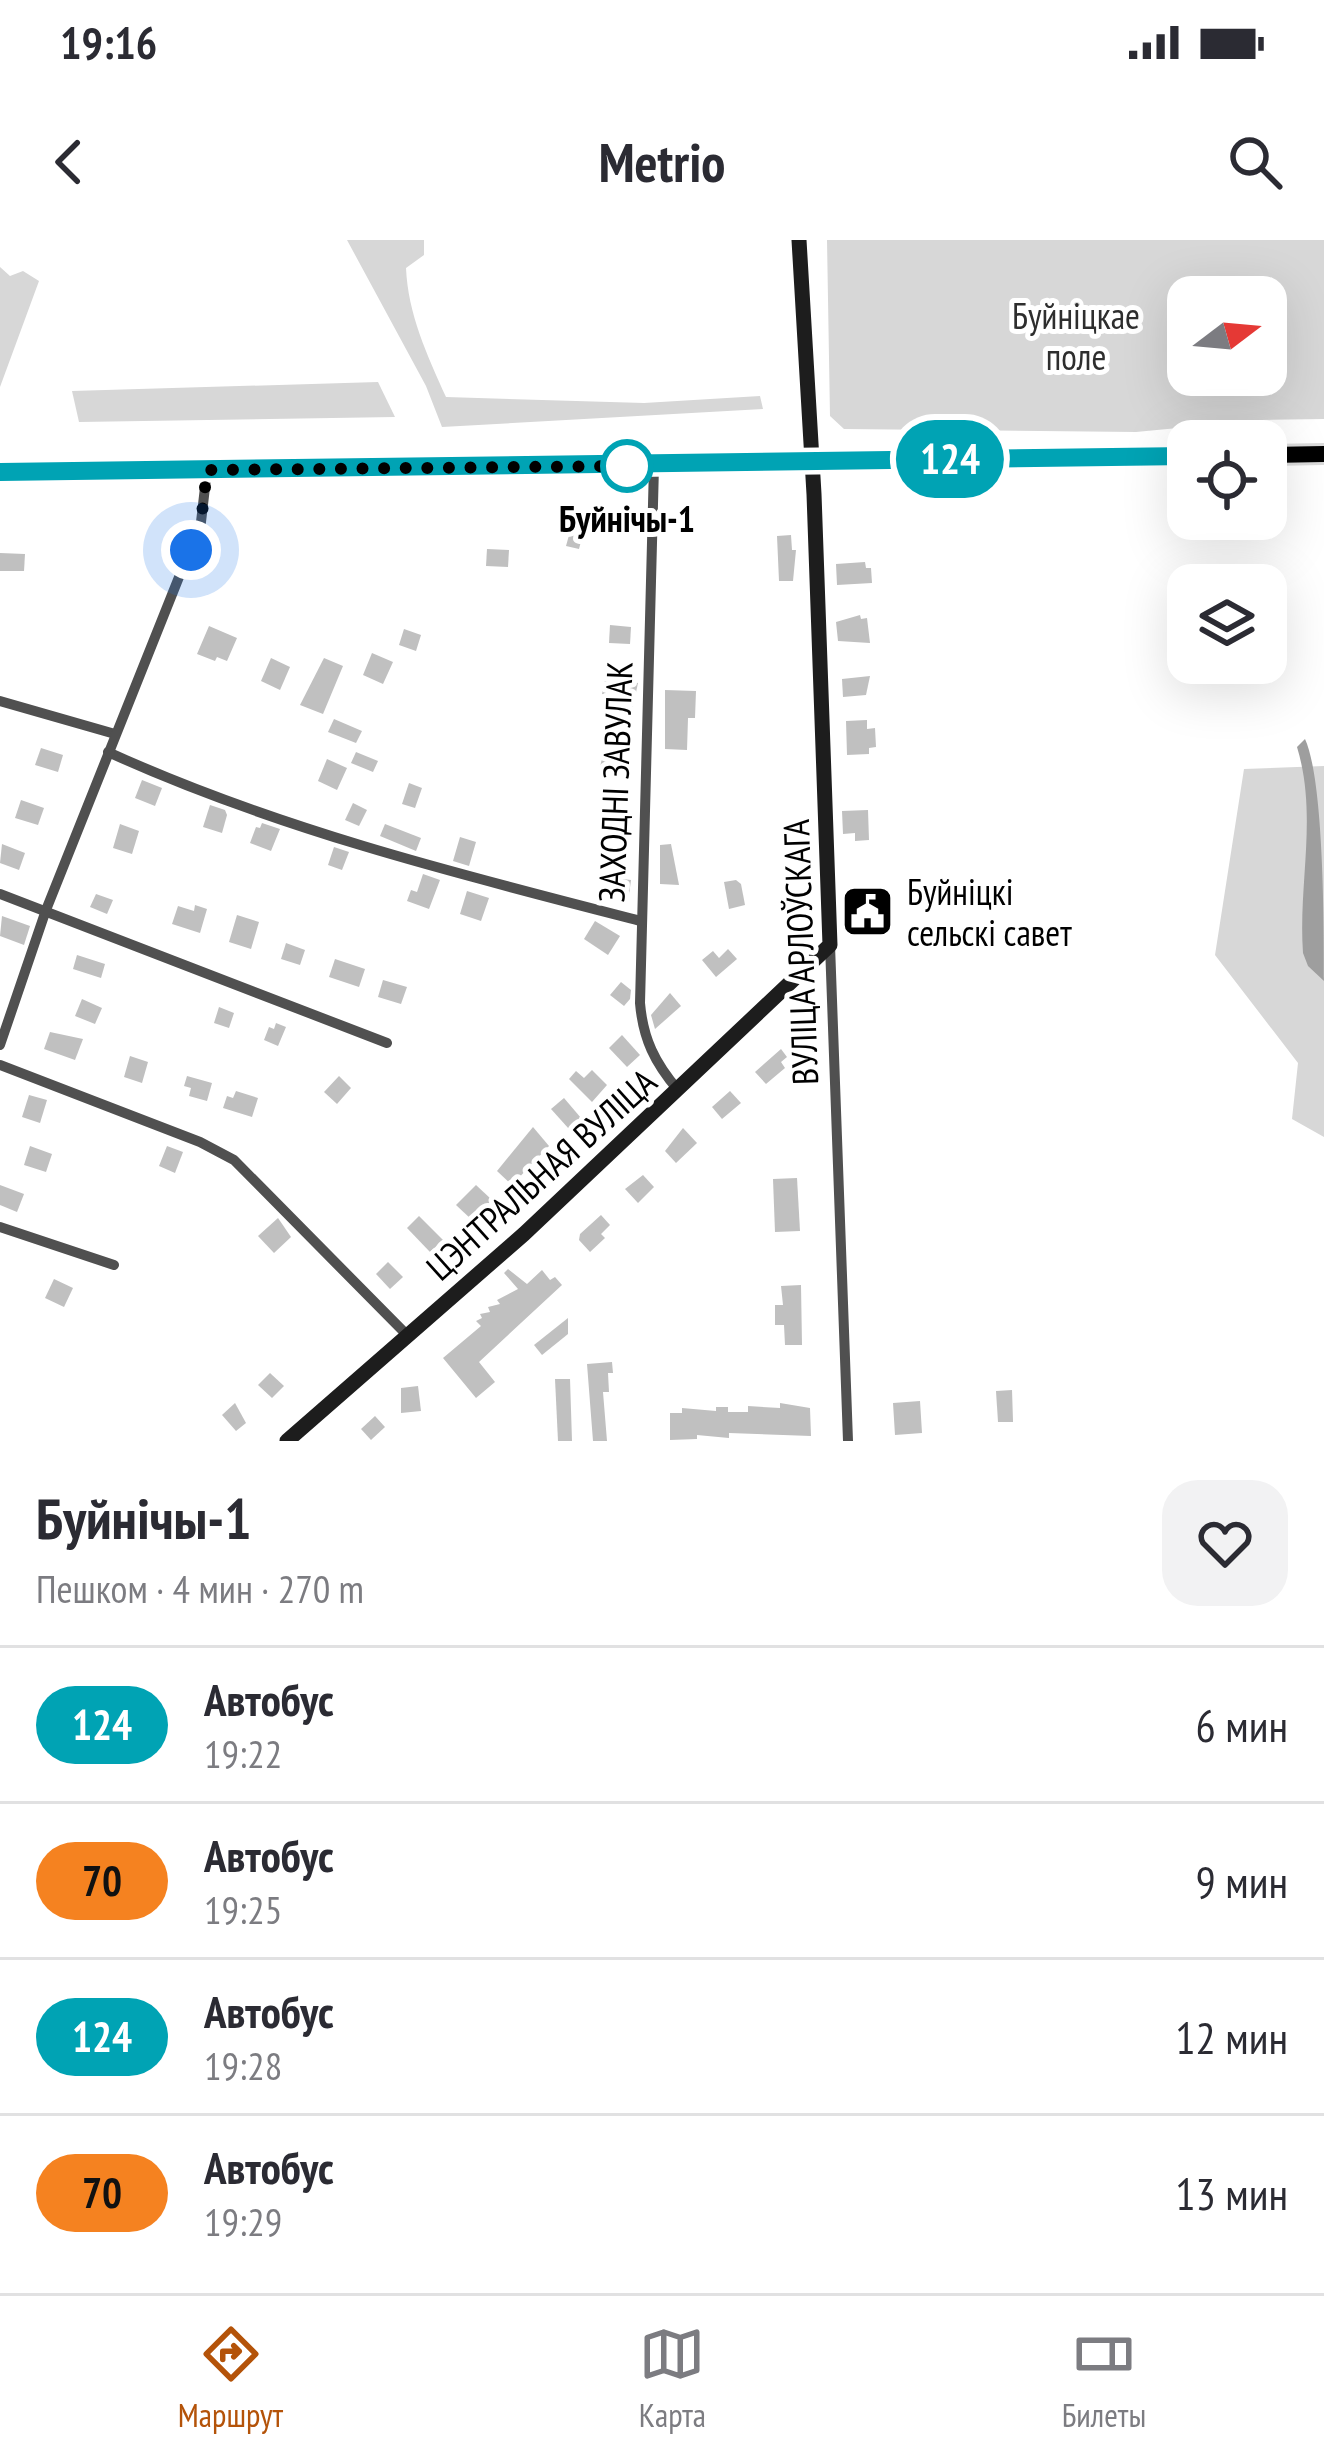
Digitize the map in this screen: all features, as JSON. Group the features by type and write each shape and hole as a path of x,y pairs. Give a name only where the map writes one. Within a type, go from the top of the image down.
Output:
{"main road":[{"path":"1287,454 1324,454"},
{"path":"0,472 1167,456"}],"street":[{"name":"ВУЛІЦА АРЛОЎСКАГА","path":"800,240 848,1441"},
{"name":"ЗАХОДНІ ЗАВУЛАК","path":"654,466 642,1026 655,1063 678,1090"},
{"path":"0,1045 46,910 201,522 207,470"},
{"path":"0,701 116,734"},
{"path":"108,752 158,774 433,867 641,921"},
{"path":"0,894 388,1043"},
{"name":"ЦЭНТРАЛЬНАЯ ВУЛІЦА","path":"286,1441 678,1090 830,945"},
{"path":"0,1065 200,1142 233,1160 408,1336"},
{"path":"0,1227 114,1265"}],"green space":[{"path":"347,240 424,240 424,255 406,268 410,302 446,397 644,403 760,396 763,409 442,427 426,386"},
{"name":"Буйніцкае поле","path":"827,240 1324,240 1324,419 1167,420 1167,429 1136,432 844,429 830,416"},
{"path":"0,267 10,276 23,271 39,281 0,387"},
{"path":"378,382 395,417 79,422 72,391"},
{"path":"1324,766 1324,1137 1292,1119 1298,1063 1215,955 1244,769"}],"shaded area":[{"path":"1305,739 1319,819 1324,981 1308,966 1303,953 1307,824 1297,747"}],"building":[{"path":"565,516 586,522 579,549 566,546 571,528 563,526"},
{"path":"791,535 792,550 796,550 793,581 779,581 777,536"},
{"path":"487,549 509,550 508,567 486,566"},
{"path":"0,553 25,554 24,571 0,571"},
{"path":"865,562 871,568 872,583 837,585 836,564"},
{"path":"860,615 867,618 870,643 838,641 836,622"},
{"path":"610,625 631,627 630,644 609,643"},
{"path":"209,626 237,638 227,661 197,654"},
{"path":"404,629 421,635 416,651 399,645"},
{"path":"372,653 393,662 383,684 363,675"},
{"path":"271,658 290,667 280,690 261,681"},
{"path":"324,658 343,666 323,714 300,705"},
{"path":"606,676 638,683 632,711 614,707 616,697 602,694"},
{"path":"870,676 866,695 843,697 842,679"},
{"path":"665,690 696,691 695,718 688,718 687,750 665,749"},
{"path":"334,719 362,731 356,743 328,732"},
{"path":"867,720 867,729 875,728 876,747 869,748 869,754 847,755 846,721"},
{"path":"41,748 63,755 58,772 35,765"},
{"path":"356,752 378,761 373,772 351,763"},
{"path":"603,754 630,758 629,769 620,768 619,776 608,774 609,769 600,767"},
{"path":"327,759 347,768 337,790 318,781"},
{"path":"142,780 162,788 155,806 135,798"},
{"path":"409,783 422,788 415,808 402,804"},
{"path":"604,794 622,799 617,820 598,815"},
{"path":"21,800 44,808 38,825 15,818"},
{"path":"353,803 367,810 359,826 345,820"},
{"path":"210,805 225,810 222,833 203,827"},
{"path":"868,810 869,840 855,841 855,833 843,834 842,811"},
{"path":"262,823 280,829 271,851 250,843"},
{"path":"120,824 139,831 132,854 113,848"},
{"path":"385,824 421,838 416,851 380,836"},
{"path":"460,837 476,842 469,866 453,861"},
{"path":"2,844 25,853 19,870 0,863"},
{"path":"671,844 679,885 660,884 660,845"},
{"path":"334,847 349,852 342,870 328,865"},
{"path":"607,871 631,880 629,895 603,889"},
{"path":"423,874 440,880 429,909 407,901 411,890 417,892"},
{"path":"736,880 745,905 729,909 724,882"},
{"path":"467,891 489,898 481,921 460,914"},
{"name":"Буйніцкі сельскі савет","path":"882,892 883,931 853,932 853,894"},
{"path":"96,894 113,900 107,914 90,907"},
{"path":"195,905 207,909 200,933 172,924 178,906 194,911"},
{"path":"237,915 259,922 251,949 229,942"},
{"path":"2,916 30,926 24,945 0,936"},
{"path":"595,921 620,936 608,955 584,939"},
{"path":"286,943 305,950 300,965 281,959"},
{"path":"728,949 737,959 716,977 702,960 713,951 719,958"},
{"path":"77,955 105,964 101,978 73,969"},
{"path":"335,959 365,969 359,987 329,977"},
{"path":"383,980 407,987 401,1004 378,997"},
{"path":"621,982 631,990 624,1006 610,995"},
{"path":"670,993 681,1006 655,1029 651,1015"},
{"path":"82,999 102,1008 95,1024 75,1016"},
{"path":"219,1007 234,1013 229,1028 214,1023"},
{"path":"276,1023 286,1027 278,1046 264,1040"},
{"path":"50,1032 83,1039 75,1060 44,1049"},
{"path":"622,1035 640,1055 627,1067 609,1048"},
{"path":"781,1049 787,1057 781,1062 785,1068 766,1084 755,1072"},
{"path":"130,1056 148,1062 142,1083 124,1077"},
{"path":"592,1070 607,1085 592,1102 569,1079 576,1071 584,1078"},
{"path":"187,1076 212,1083 207,1101 189,1096 191,1088 184,1086"},
{"path":"339,1076 351,1088 337,1104 324,1092"},
{"path":"236,1091 258,1098 252,1117 223,1108 227,1096 233,1098"},
{"path":"730,1091 741,1103 722,1119 712,1107"},
{"path":"29,1095 47,1100 40,1123 22,1117"},
{"path":"564,1098 581,1118 569,1129 551,1109"},
{"path":"533,1127 549,1146 512,1185 497,1171"},
{"path":"683,1128 697,1143 676,1163 665,1151"},
{"path":"30,1146 52,1154 46,1172 24,1165"},
{"path":"167,1146 183,1152 175,1173 159,1166"},
{"path":"643,1175 654,1187 638,1203 625,1189"},
{"path":"797,1178 800,1231 775,1232 773,1179"},
{"path":"0,1185 24,1194 17,1212 0,1205"},
{"path":"476,1185 492,1200 472,1220 456,1205"},
{"path":"601,1215 610,1225 601,1234 605,1238 590,1252 579,1240 580,1234"},
{"path":"419,1216 443,1240 430,1252 407,1228"},
{"path":"278,1218 291,1237 274,1253 258,1236"},
{"path":"388,1262 403,1277 390,1289 376,1274"},
{"path":"508,1269 527,1284 542,1270 562,1285 479,1362 495,1382 476,1398 443,1358 481,1326 476,1321 482,1318 480,1314 490,1312 488,1307 500,1304 497,1300 518,1289 504,1273"},
{"path":"54,1279 73,1288 64,1307 45,1298"},
{"path":"801,1285 802,1345 785,1345 784,1325 775,1325 775,1305 783,1305 781,1286"},
{"path":"568,1318 568,1334 542,1355 534,1345"},
{"path":"612,1362 609,1392 603,1392 607,1441 593,1441 587,1364"},
{"path":"270,1373 284,1386 272,1398 258,1385"},
{"path":"555,1379 570,1379 572,1441 558,1441"},
{"path":"418,1386 421,1411 401,1413 401,1388"},
{"path":"1012,1390 1013,1422 998,1422 996,1391"},
{"path":"920,1401 922,1433 895,1435 893,1403"},
{"path":"235,1403 246,1423 236,1431 222,1415"},
{"path":"780,1403 810,1408 811,1436 729,1433 729,1438 697,1435 697,1439 670,1440 670,1413 682,1413 682,1408 716,1411 716,1407 728,1407 728,1412 748,1412 748,1406 780,1408"},
{"path":"375,1416 385,1427 371,1440 361,1429"}],"bus line":[{"name":"124","path":"0,472 1167,456"}],"place":[{"name":"Буйнічы-1","path":"627,466"},
{"name":"Буйніцкі сельскі савет","path":"868,912"}],"route":[{"path":"191,550 201,522 207,470 627,466"}]}
